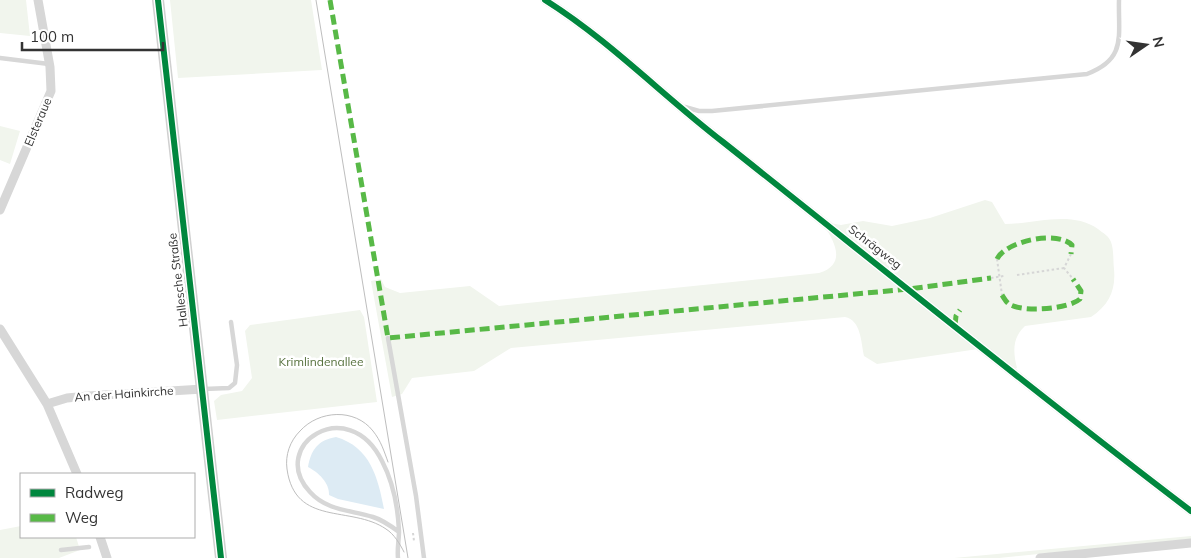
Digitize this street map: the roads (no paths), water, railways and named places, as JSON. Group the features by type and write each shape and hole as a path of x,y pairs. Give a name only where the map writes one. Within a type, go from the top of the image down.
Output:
{"street":[{"name":"Elsteraue","path":"0,210 51,91 49,64 38,0"},
{"name":"Hallesche Straße","path":"158,0 221,558"},
{"name":"Schrägweg","path":"545,0 600,40 678,106 1112,452 1191,511"},
{"path":"0,328 47,404 77,473"},
{"name":"An der Hainkirche","path":"47,404 67,398 203,389"},
{"path":"100,538 106,558"},
{"path":"1040,558 1191,543"}],"lane":[{"path":"678,106 699,111 712,111 1087,74 1100,69 1112,61 1118,45 1119,0"},
{"path":"0,58 49,64"},
{"path":"203,389 229,388 235,383 237,365 231,322"},
{"path":"388,338 416,496 424,558"},
{"path":"398,558 399,532 390,482 382,460 372,445 359,434 346,428 327,428 309,438 302,447 299,470 309,492 333,508 372,516 399,532"},
{"path":"61,550 89,547"}],"tram line":[{"path":"316,0 408,558"},
{"path":"388,462 382,446 373,431 357,418 337,414 317,419 300,431 293,439 289,448 287,469 292,487 301,499 313,507 326,512 372,522 386,529 394,536 404,552"}],"park label":[{"name":"Krimlindenallee","path":"321,362"}]}
